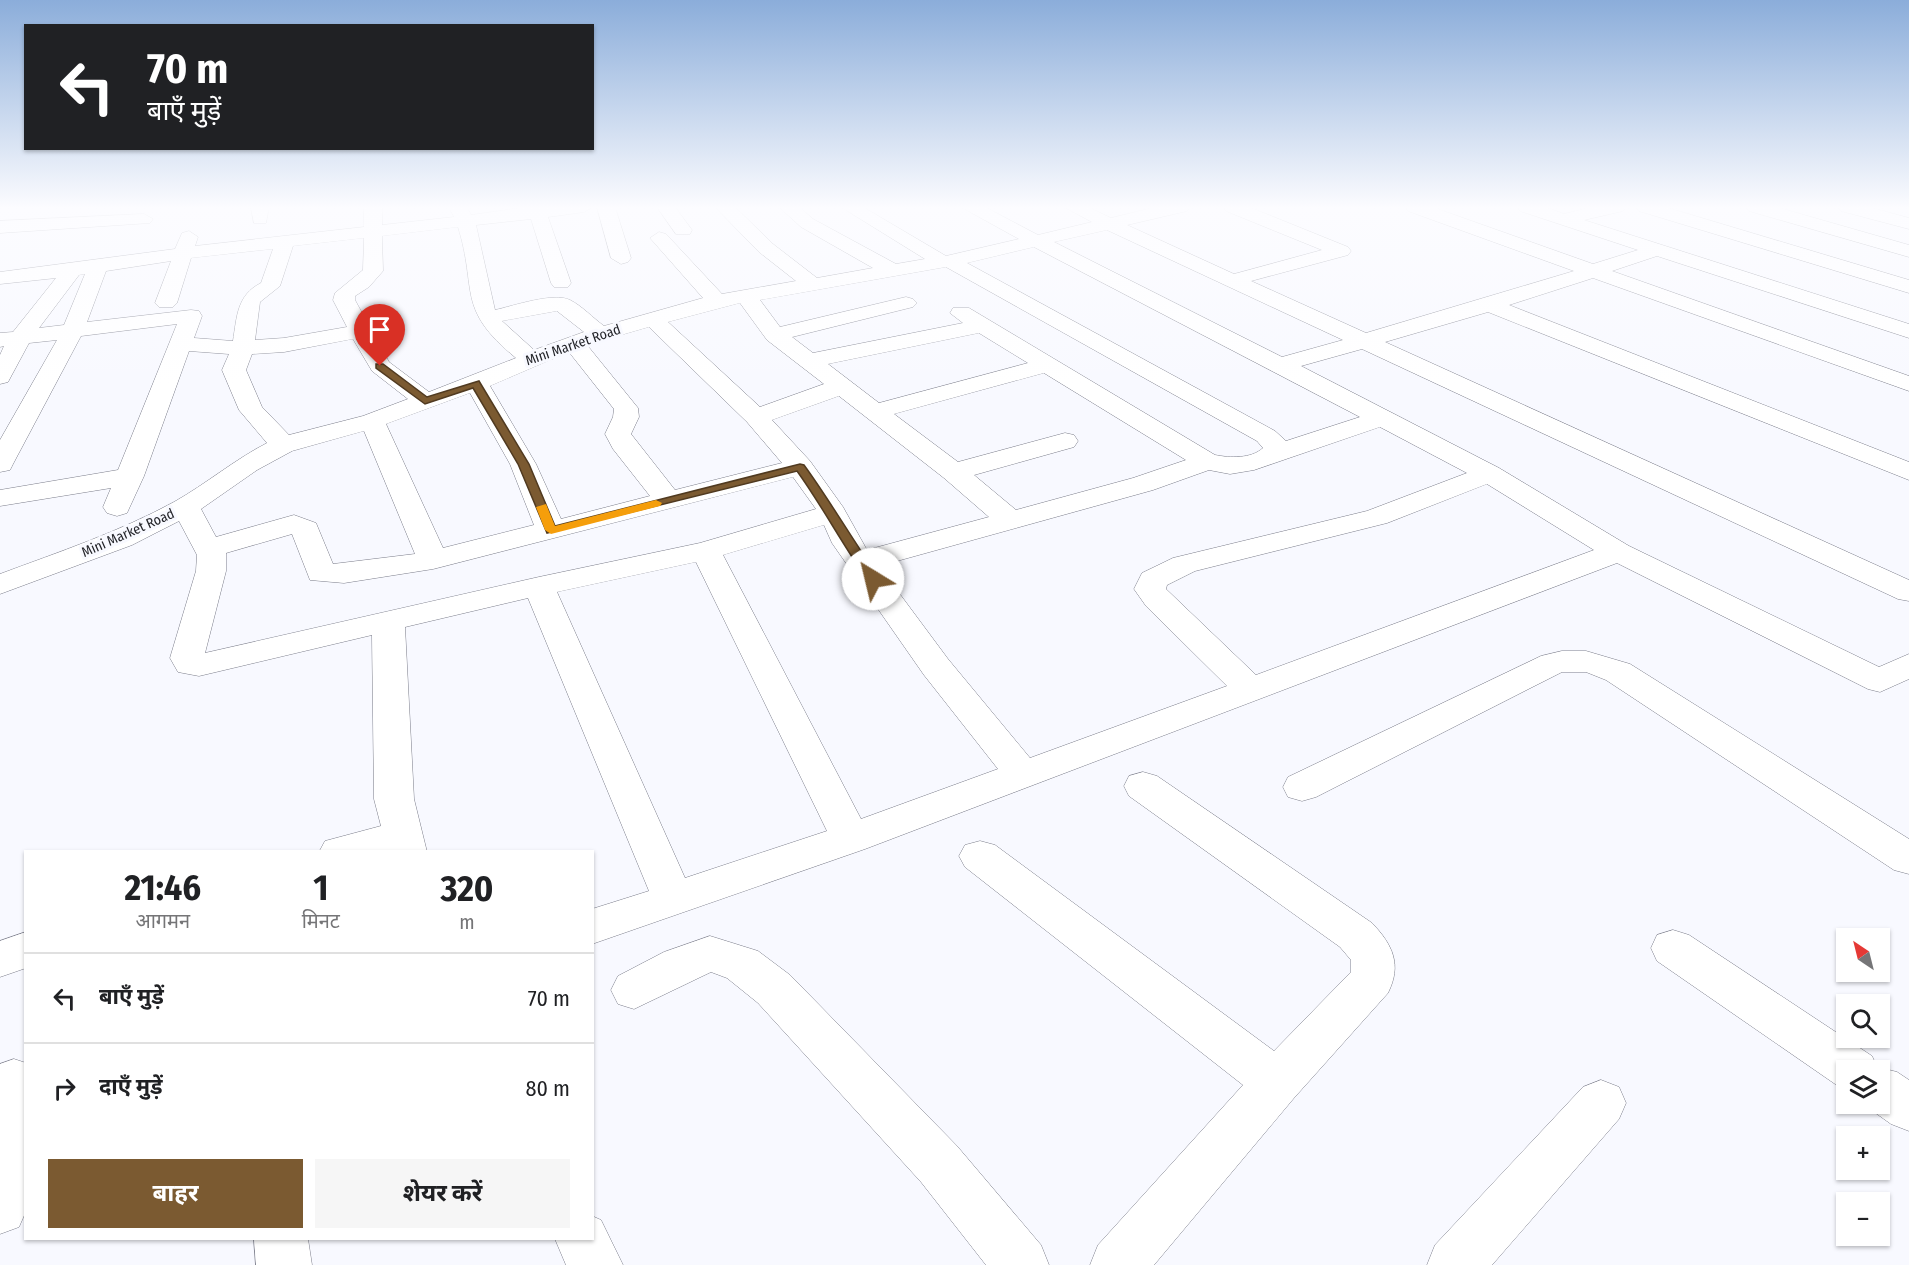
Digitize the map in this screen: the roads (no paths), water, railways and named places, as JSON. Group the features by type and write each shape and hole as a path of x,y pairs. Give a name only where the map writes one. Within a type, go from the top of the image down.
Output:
{"street":[{"path":"0,278 72,271 85,266"},
{"path":"0,464 73,330 112,266"},
{"path":"166,303 178,266"},
{"path":"277,266 270,286 257,293 250,302 243,348 234,370 251,410 282,445"},
{"path":"373,266 373,271 362,283 345,293 344,300 380,366 425,401"},
{"path":"474,266 484,309 498,331 530,358"},
{"path":"555,266 561,283"},
{"path":"685,266 717,301"},
{"path":"788,266 812,284"},
{"path":"884,266 895,272"},
{"name":"Mini Market Road","path":"0,585 122,538 185,507 247,464 282,445 372,421 476,384 530,358 573,342 717,301 923,266"},
{"path":"955,266 1266,436 1276,444 1278,448 1275,453"},
{"path":"1086,266 1489,474 1618,552 1880,681 1909,665"},
{"path":"1196,266 1909,592"},
{"path":"1229,281 1285,266"},
{"path":"1574,266 1909,384"},
{"path":"1280,365 1489,306 1612,266"},
{"path":"1707,266 1909,331"},
{"path":"1840,266 1909,287"},
{"path":"0,377 10,339 72,271"},
{"path":"745,295 776,335 840,387 954,472 1009,519"},
{"path":"776,335 906,303"},
{"path":"490,318 539,306 562,304 600,334"},
{"path":"1489,306 1909,472"},
{"path":"10,339 195,308 117,507"},
{"path":"961,313 1049,364 1207,462 1230,466 1269,457 1275,453 1382,418"},
{"path":"652,318 756,417 800,467 833,513 847,543 936,667 1023,775"},
{"path":"809,361 982,326"},
{"path":"182,344 243,348 284,345 360,331"},
{"path":"573,342 626,408 626,417 618,434 622,443 668,500"},
{"path":"873,412 1049,364"},
{"path":"476,384 524,464 551,530"},
{"path":"756,417 840,387"},
{"path":"372,421 433,560"},
{"path":"954,472 1065,441"},
{"path":"861,561 1143,484 1207,462"},
{"path":"209,548 294,524 306,529 321,573 344,574 433,560 800,467"},
{"path":"1251,690 1157,599 1150,589 1153,580 1184,564 1377,517 1489,474"},
{"path":"0,498 130,476"},
{"path":"185,507 212,555 211,571 187,658 190,664 213,663 539,586 706,551 833,513"},
{"path":"706,551 851,838"},
{"path":"594,926 851,838 1618,552"},
{"path":"539,586 673,898"},
{"path":"353,850 404,843 394,799 388,622"},
{"path":"1302,787 1553,663 1569,660 1592,661 1618,672 1909,859"},
{"path":"1118,1265 1277,1082 1372,980 1376,966 1372,952 1356,935 1143,786"},
{"path":"980,856 1277,1082"},
{"path":"1673,948 1838,1060"},
{"path":"0,959 24,951"},
{"path":"634,990 680,965 710,954 742,964 774,989 939,1164 1021,1265"},
{"path":"0,1208 14,1082"},
{"path":"1890,1095 1909,1108"},
{"path":"1455,1265 1601,1103"},
{"path":"281,1240 284,1265"},
{"path":"582,1240 595,1265"}]}
